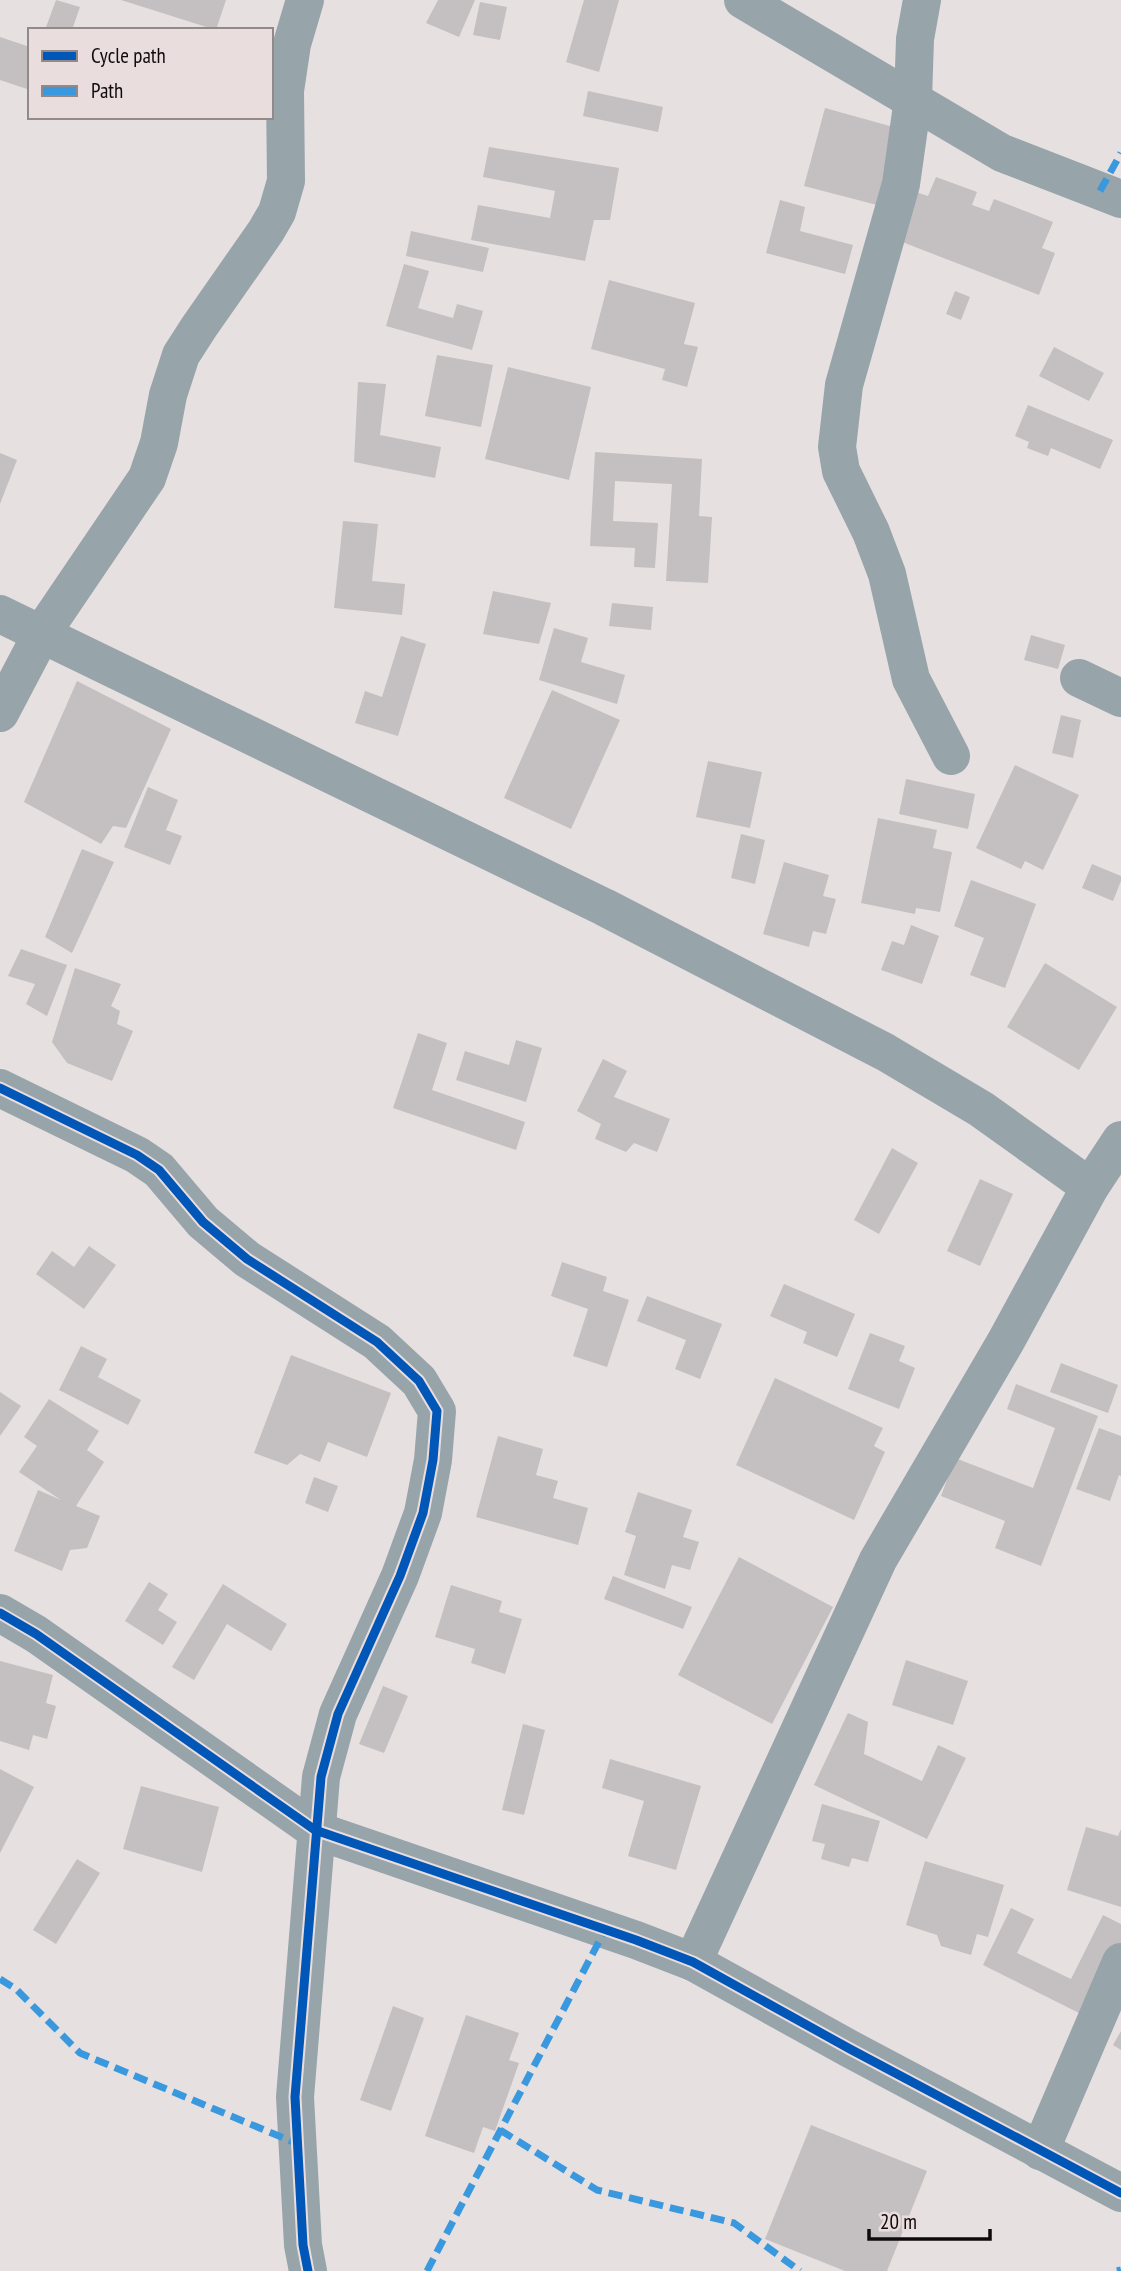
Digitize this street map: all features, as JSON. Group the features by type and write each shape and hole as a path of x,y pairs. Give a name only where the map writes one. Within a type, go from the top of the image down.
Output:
{"street":[{"path":"0,712 42,633 146,478 159,443 168,395 181,355 277,212 286,181 285,91 292,44 305,0"},
{"path":"743,0 1002,153 1121,199"},
{"path":"922,0 915,39 913,99 901,184 844,385 837,447 841,471 871,531 887,574 911,679 951,756"},
{"path":"0,614 604,907 885,1052 981,1109 1090,1187"},
{"path":"1079,678 1121,698"},
{"path":"0,1088 137,1155 159,1170 202,1222 247,1259 377,1342 419,1381 437,1411 433,1460 423,1513 400,1576 338,1714 321,1777 295,2097 303,2245 308,2271"},
{"path":"692,1962 878,1560 1006,1341 1090,1187 1119,1148"},
{"path":"0,1613 36,1634 315,1830 636,1940 692,1962 1121,2193"},
{"path":"1040,2151 1121,1962"}],"building":[{"path":"56,0 80,7 73,28 46,28"},
{"path":"121,0 226,0 217,28"},
{"path":"438,0 475,0 459,37 426,23"},
{"path":"584,0 619,0 599,72 566,62"},
{"path":"480,2 507,7 500,40 473,35"},
{"path":"0,37 28,46 28,89 0,80"},
{"path":"588,91 663,107 658,132 583,116"},
{"path":"825,108 897,128 877,205 804,186"},
{"path":"489,147 619,168 610,220 594,220 585,261 471,240 478,205 550,218 555,191 483,177"},
{"path":"936,177 977,192 972,205 989,211 994,199 1053,222 1042,248 1055,253 1039,295 897,240 916,192 928,196"},
{"path":"780,200 805,207 800,231 853,245 845,274 766,253"},
{"path":"411,231 489,248 483,272 406,256"},
{"path":"404,264 429,271 418,308 453,318 457,304 483,311 472,350 386,326"},
{"path":"609,280 695,303 684,344 698,347 687,387 662,380 665,369 591,349"},
{"path":"955,291 970,297 961,320 946,314"},
{"path":"1054,347 1104,373 1089,401 1039,376"},
{"path":"437,355 493,365 481,427 425,416"},
{"path":"508,367 591,387 569,480 485,459"},
{"path":"358,382 386,384 380,435 441,447 435,478 354,462"},
{"path":"1028,405 1113,440 1100,469 1051,448 1048,456 1027,448 1029,442 1015,436"},
{"path":"595,452 702,459 699,516 712,517 708,583 666,581 672,484 615,481 613,521 658,523 655,568 634,567 635,548 590,546"},
{"path":"0,453 17,460 0,504"},
{"path":"343,521 378,524 372,581 405,584 402,615 334,608"},
{"path":"493,591 551,603 539,644 483,634"},
{"path":"612,603 653,607 651,630 609,626"},
{"path":"554,628 588,638 581,662 625,675 617,704 539,680"},
{"path":"1031,635 1065,645 1058,669 1024,660"},
{"path":"401,636 426,644 398,736 355,723 365,691 382,697"},
{"path":"77,681 171,729 126,828 113,826 101,844 24,802"},
{"path":"552,690 620,720 571,829 504,798"},
{"path":"1061,715 1081,720 1073,758 1052,753"},
{"path":"708,761 762,772 750,828 696,817"},
{"path":"1015,765 1079,795 1043,870 1025,861 1021,869 976,848"},
{"path":"906,779 975,794 968,829 899,814"},
{"path":"148,787 178,800 166,830 182,836 170,865 124,847"},
{"path":"878,818 937,830 933,848 952,852 940,912 916,908 915,914 861,903"},
{"path":"741,834 765,840 755,884 731,878"},
{"path":"82,849 114,862 72,953 45,937"},
{"path":"784,862 829,875 823,896 836,899 826,934 813,931 809,947 763,934"},
{"path":"1092,864 1121,876 1113,901 1082,888"},
{"path":"971,880 1036,904 1005,988 970,975 984,938 954,926"},
{"path":"911,925 939,936 922,984 881,970 892,941 904,945"},
{"path":"21,949 67,965 47,1016 26,1004 35,984 8,976"},
{"path":"1045,963 1117,1007 1079,1070 1007,1027"},
{"path":"75,968 121,984 111,1006 120,1011 117,1024 133,1031 112,1081 67,1063 52,1042"},
{"path":"418,1033 447,1043 432,1090 525,1122 516,1150 393,1108"},
{"path":"516,1040 542,1048 526,1102 456,1080 465,1051 509,1065"},
{"path":"603,1059 627,1071 614,1097 670,1119 657,1152 634,1143 626,1152 595,1139 601,1124 577,1111"},
{"path":"892,1148 918,1163 879,1234 854,1220"},
{"path":"980,1179 1013,1194 980,1266 947,1251"},
{"path":"89,1246 116,1265 84,1309 36,1274 52,1251 74,1267"},
{"path":"562,1262 607,1277 603,1291 629,1300 607,1367 573,1356 588,1309 551,1296"},
{"path":"784,1284 855,1314 837,1357 803,1343 807,1332 770,1316"},
{"path":"647,1296 722,1324 700,1379 675,1369 686,1340 637,1321"},
{"path":"870,1333 905,1346 899,1361 915,1368 899,1409 848,1389"},
{"path":"81,1346 107,1359 98,1377 141,1400 128,1425 59,1390"},
{"path":"291,1355 391,1393 367,1457 328,1442 320,1462 300,1454 287,1465 254,1453"},
{"path":"1061,1363 1118,1385 1108,1413 1050,1392"},
{"path":"775,1378 883,1428 874,1446 885,1452 854,1520 736,1465"},
{"path":"1016,1384 1098,1416 1041,1566 995,1548 1005,1521 941,1496 955,1458 1033,1488 1055,1428 1007,1409"},
{"path":"0,1392 21,1406 0,1436"},
{"path":"49,1399 99,1431 87,1450 104,1462 76,1506 100,1516 87,1548 70,1550 62,1571 14,1551 38,1490 61,1500 19,1472 37,1446 24,1437"},
{"path":"1099,1428 1121,1436 1121,1476 1119,1475 1110,1501 1076,1489"},
{"path":"498,1436 543,1449 536,1475 558,1481 553,1498 588,1508 578,1545 476,1517"},
{"path":"314,1477 338,1486 328,1512 305,1503"},
{"path":"638,1492 692,1510 683,1537 699,1542 690,1570 672,1565 665,1589 624,1575 636,1536 625,1532"},
{"path":"739,1557 833,1607 772,1724 678,1675"},
{"path":"613,1576 692,1607 683,1629 604,1599"},
{"path":"149,1582 168,1594 158,1610 177,1622 163,1645 125,1621"},
{"path":"223,1584 287,1624 271,1651 227,1624 194,1680 172,1667"},
{"path":"451,1585 502,1601 499,1612 522,1619 505,1674 471,1663 475,1649 435,1637"},
{"path":"906,1660 968,1681 953,1725 892,1705"},
{"path":"0,1661 53,1675 46,1703 56,1706 47,1739 33,1735 29,1750 0,1741"},
{"path":"383,1686 408,1696 384,1753 359,1744"},
{"path":"848,1713 868,1722 864,1754 922,1781 938,1745 966,1758 927,1839 814,1785"},
{"path":"523,1724 545,1730 524,1815 502,1810"},
{"path":"610,1759 701,1786 676,1870 628,1856 644,1801 602,1788"},
{"path":"0,1769 34,1787 0,1853"},
{"path":"141,1786 219,1807 202,1872 123,1849"},
{"path":"822,1804 880,1821 868,1862 852,1858 849,1867 821,1859 825,1844 812,1841"},
{"path":"1086,1827 1118,1836 1121,1829 1121,1907 1067,1890"},
{"path":"77,1859 100,1873 56,1944 33,1930"},
{"path":"925,1861 1004,1885 988,1937 977,1934 971,1955 941,1946 937,1935 906,1925"},
{"path":"1011,1908 1034,1919 1017,1953 1071,1979 1103,1915 1121,1924 1121,1944 1085,2016 983,1965"},
{"path":"393,2006 424,2018 391,2111 360,2100"},
{"path":"466,2015 519,2033 509,2060 519,2063 495,2131 483,2127 474,2153 425,2136"},
{"path":"1121,2031 1121,2050 1113,2045"},
{"path":"811,2125 927,2171 887,2271 845,2271 765,2239"}],"marked path":[{"path":"1100,191 1121,153"},
{"path":"427,2271 605,1930"},
{"path":"0,1979 16,1989 80,2053 298,2144"},
{"path":"500,2130 597,2190 734,2223 800,2271"},
{"path":"1117,2271 1121,2270"}],"cycle path":[{"path":"0,1088 137,1155 159,1170 203,1222 247,1259 377,1342 419,1381 437,1411 433,1460 423,1513 400,1576 338,1714 321,1777 295,2097 303,2245 308,2271"},
{"path":"0,1613 36,1634 315,1830 693,1962 1121,2193"}]}
